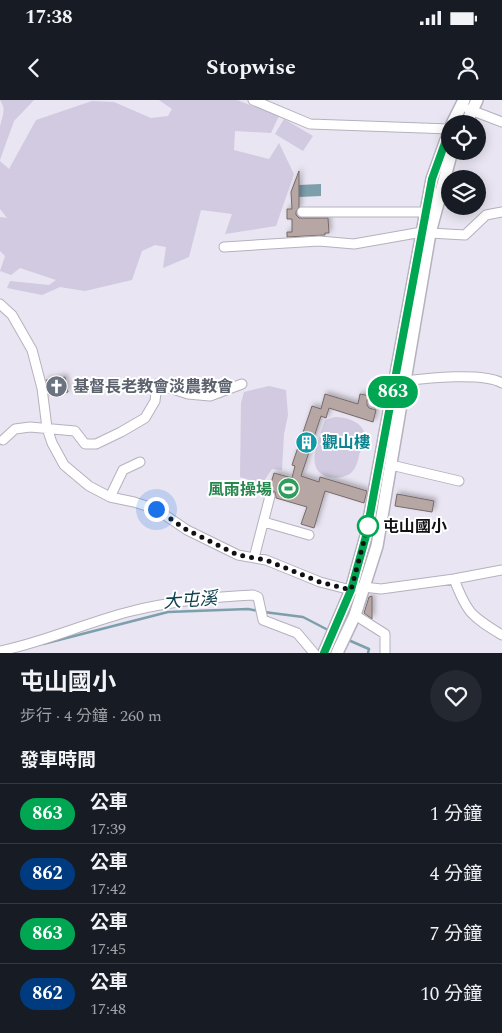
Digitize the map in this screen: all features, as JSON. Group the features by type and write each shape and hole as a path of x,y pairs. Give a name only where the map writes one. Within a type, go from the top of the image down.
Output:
{"main road":[{"path":"456,115 462,103"},
{"path":"326,652 351,590 382,483 391,465 426,233 426,212 432,179 441,154"},
{"path":"326,652 355,616 377,546 391,405 426,233 449,160"}],"street":[{"path":"253,100 310,124 441,129"},
{"path":"462,103 474,105 502,122"},
{"path":"302,212 426,212"},
{"path":"224,247 319,241 354,244 426,233 465,236 486,215 502,212"},
{"path":"0,304 12,315 32,350 42,388 47,428 52,443 64,465 89,486 110,497 156,509 187,530 238,555 266,560 320,582 351,590 364,587 381,589 502,570"},
{"path":"405,381 433,377 462,377 496,379 502,383"},
{"path":"2,440 15,430 30,427 75,431 85,444 96,444 145,418 155,401 157,384 188,394 210,396 242,384"},
{"path":"373,402 391,405"},
{"path":"110,497 123,470 140,462"},
{"path":"391,465 460,481"},
{"path":"254,558 270,496"},
{"path":"264,522 309,535"},
{"path":"454,579 462,602 476,619 502,635"},
{"path":"0,651 166,603 202,598 254,595 258,597 260,602 263,620 297,633 326,652"},
{"path":"355,616 385,634 385,653"}],"shaded area":[{"path":"0,100 34,100 14,121 0,160 0,127 4,110"},
{"path":"159,100 237,100 279,116 271,133 235,131 234,150 269,159 279,143 294,174 276,226 225,234 232,214 201,210 189,257 163,268 166,247 155,245 142,251 132,280 85,291 60,287 42,295 7,288 10,281 49,285 56,280 20,268 11,275 0,271 5,256 0,251 0,217 7,218 0,209 0,161 9,169 36,120 92,101 114,102 151,118 168,116 172,109"},
{"path":"284,119 313,136 303,151 275,134"},
{"path":"269,386 286,390 288,415 284,434 282,470 272,469 262,484 240,477 241,403 244,392"},
{"path":"335,417 354,421 364,431 365,436 353,471 346,476 335,478 321,474 316,468 315,453 325,420"}],"water":[{"path":"321,184 321,196 299,197 299,185"}],"building":[{"path":"299,171 299,207 296,215 299,218 328,218 329,233 325,233 325,235 287,237 287,232 292,232 292,219 287,219 287,209 292,209 291,192"},
{"name":"基督長老教會淡農教會","path":"65,377 68,392 49,395 46,380"},
{"path":"325,394 358,404 360,394 370,396 367,400 367,405 369,408 376,410 373,422 329,408 326,418 321,416 301,476 319,482 320,477 367,491 364,503 325,491 314,528 301,524 307,507 276,498 275,492 269,490 274,473 292,478 295,466 292,465 312,406 321,409"},
{"path":"397,494 434,501 432,512 395,506"},
{"path":"372,596 372,619 364,613 369,597"}],"waterway":[{"name":"大屯溪","path":"43,644 168,612 248,609 259,611"},
{"name":"大屯溪","path":"264,612 303,617 330,631"},
{"name":"大屯溪","path":"346,639 369,649 368,653"}],"bus line":[{"name":"863","path":"324,653 351,590 366,536 432,179 441,152"}],"place":[{"name":"基督長老教會淡農教會","path":"57,386"},
{"name":"觀山樓","path":"306,442"},
{"name":"風雨操場","path":"288,489"},
{"name":"屯山國小","path":"368,526"}],"route":[{"path":"156,509 187,530 238,555 266,560 320,582 351,590 370,518 368,526"}]}
